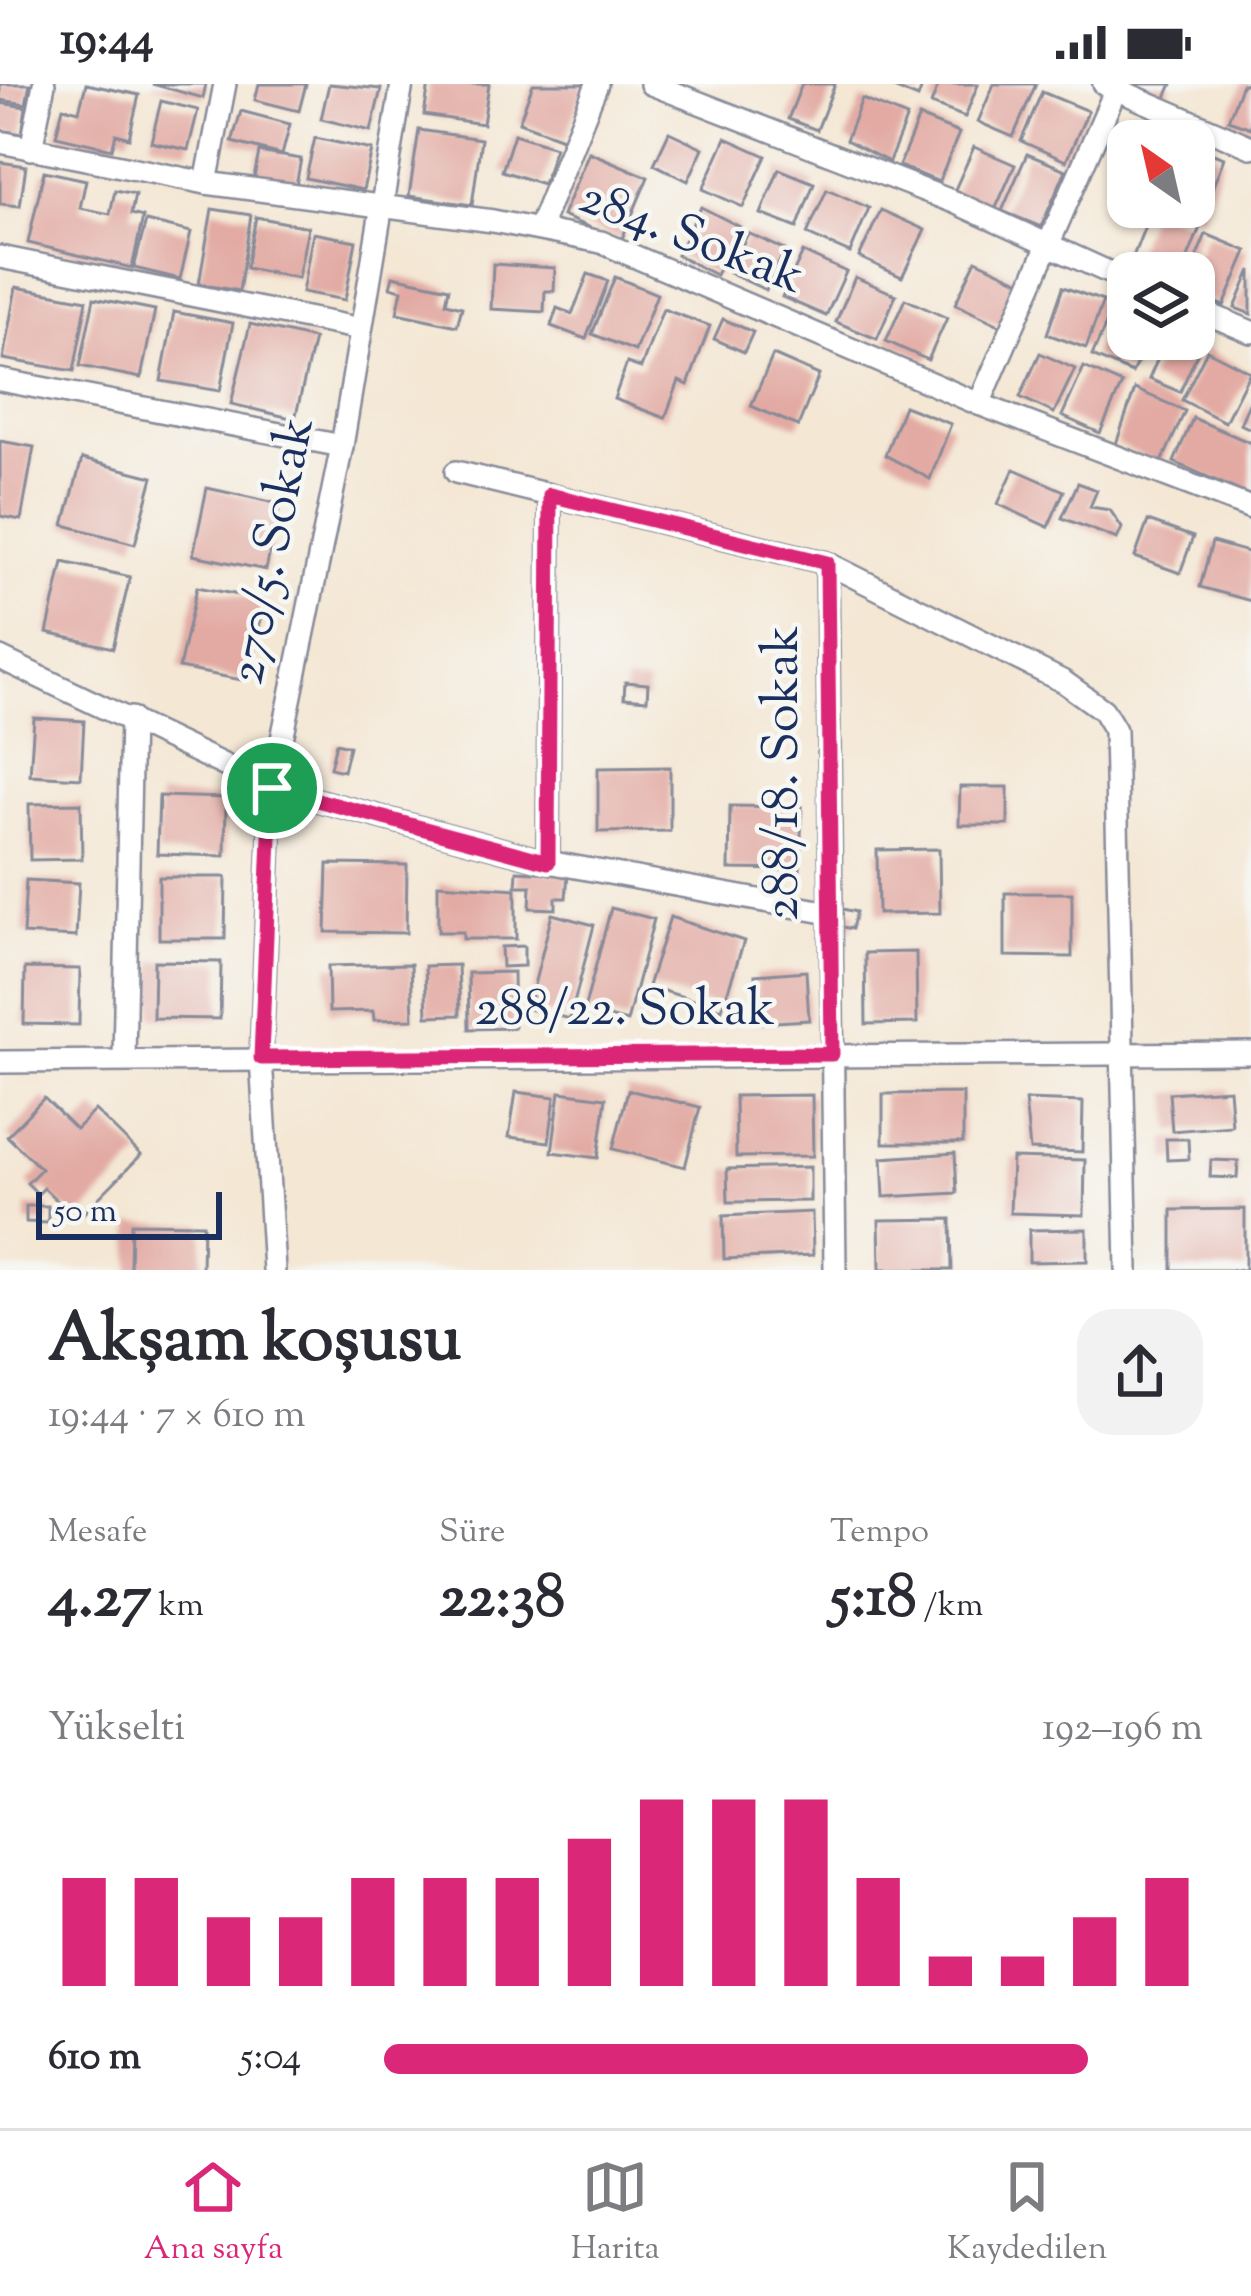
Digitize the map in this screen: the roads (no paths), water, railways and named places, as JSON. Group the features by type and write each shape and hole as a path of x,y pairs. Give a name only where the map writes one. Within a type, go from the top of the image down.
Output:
{"street":[{"path":"31,149 44,84"},
{"path":"206,183 225,84"},
{"name":"270/5. Sokak","path":"274,1270 261,1058 272,788 342,446 402,84"},
{"path":"539,228 597,84"},
{"path":"651,84 1107,272"},
{"path":"980,404 1110,87 1251,147"},
{"name":"284. Sokak","path":"0,142 206,183 539,228 601,242 980,404 1251,508"},
{"path":"0,257 361,329"},
{"path":"1215,317 1251,332"},
{"path":"0,380 342,446"},
{"path":"456,472 827,563 1064,682 1103,710 1115,730 1126,1054 1127,1270"},
{"path":"548,862 550,495"},
{"name":"288/18. Sokak","path":"827,563 835,1270"},
{"path":"0,658 272,788 548,862 830,913"},
{"path":"124,1059 130,718"},
{"name":"288/22. Sokak","path":"0,1062 1251,1053"}]}
